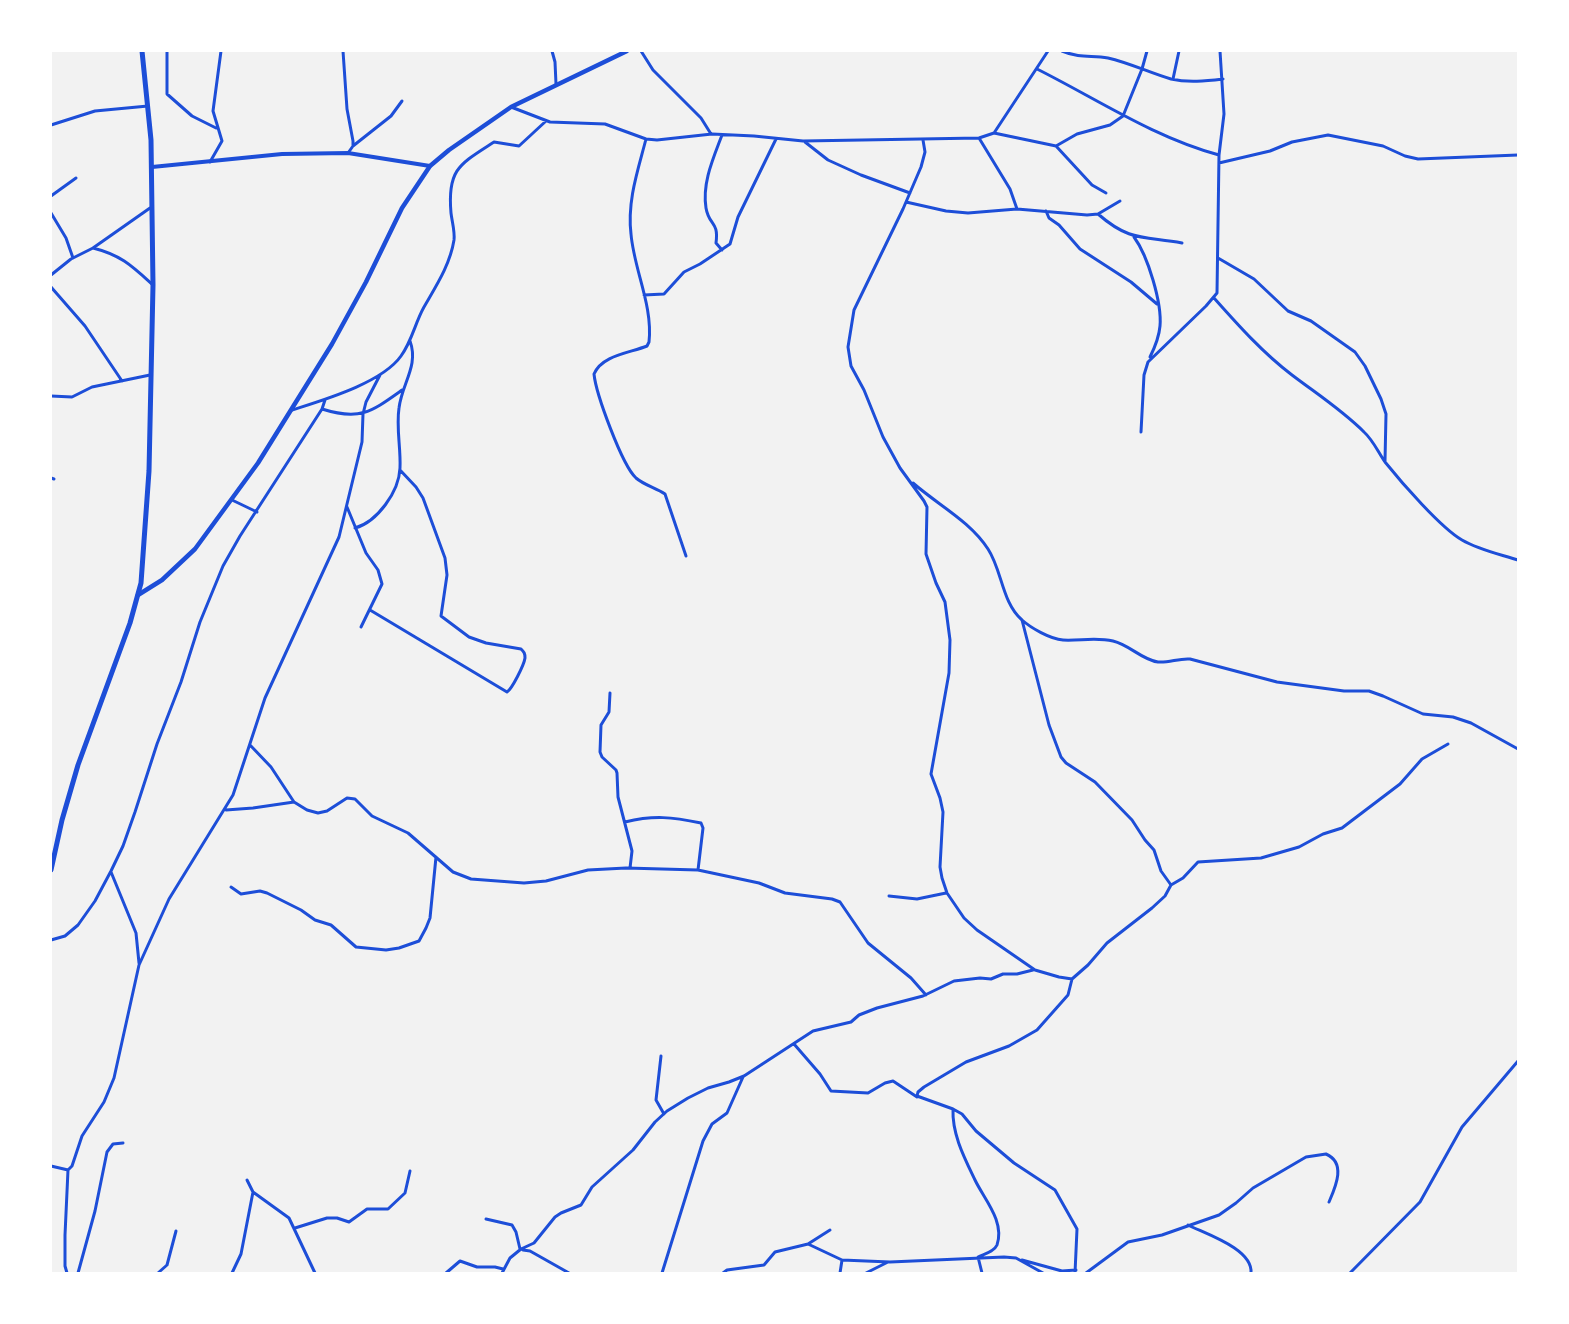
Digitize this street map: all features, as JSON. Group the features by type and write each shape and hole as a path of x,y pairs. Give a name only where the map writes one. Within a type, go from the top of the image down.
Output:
{"highway":[{"path":"51,870 78,765 130,623 141,583 149,471 153,285 152,167 142,51"}],"main road":[{"path":"138,595 162,580 183,561 232,500 258,463 332,344 366,282 402,208 430,166 511,107 627,51"}],"street":[{"path":"167,51 167,94 192,116 217,129"},
{"path":"210,162 222,141 217,129 213,101 221,51"},
{"path":"343,51 347,109 353,146"},
{"path":"552,51 556,84"},
{"path":"641,51 653,70 700,118 712,134"},
{"path":"994,133 1048,51"},
{"path":"1062,51 1085,58 1107,58 1173,79 1204,81 1223,79"},
{"path":"1056,146 1077,134 1110,125 1123,116 1143,69 1147,51"},
{"path":"1173,79 1179,51"},
{"path":"1148,362 1214,298 1218,287 1219,155 1224,114 1220,51"},
{"path":"1037,69 1105,104 1123,116 1193,148 1219,155"},
{"path":"348,153 353,146 391,116 402,100"},
{"path":"51,125 95,111 148,106"},
{"path":"511,107 546,121 605,124 646,139 663,141 712,134 804,141 979,138 994,133 1056,146 1092,185 1106,193"},
{"path":"291,410 325,400 380,375 401,357 419,316 446,269 454,237 450,189 458,168 466,160 494,142 519,146 546,121"},
{"path":"722,135 708,176 705,195 709,218 717,230 716,243 722,250"},
{"path":"1219,163 1270,151 1292,142 1328,135 1383,146 1418,159 1518,155"},
{"path":"979,138 1010,189 1017,209"},
{"path":"646,139 631,198 630,220 633,247 649,312 648,345 610,358 596,370 595,381 605,412 631,472 639,480 665,494 686,556"},
{"path":"644,296 664,294 684,272 730,243 738,217 776,139"},
{"path":"924,140 924,159 854,310 848,347 851,366 864,390 883,437 927,507 926,554 945,602 950,640 948,681 931,774 943,812 940,867 947,893 964,918 1035,970 1072,979"},
{"path":"804,141 828,160 910,193"},
{"path":"152,167 282,154 348,153 430,166"},
{"path":"51,196 76,178"},
{"path":"906,202 946,211 968,213 1017,209 1098,214 1120,201"},
{"path":"51,273 72,258 93,248 151,207"},
{"path":"1046,211 1049,218 1059,225 1080,249 1131,282 1157,304"},
{"path":"51,213 66,238 72,258"},
{"path":"1098,214 1118,230 1134,237 1182,243"},
{"path":"1134,237 1146,259 1160,323 1156,345 1144,375 1141,432"},
{"path":"93,248 116,255 128,262 153,285"},
{"path":"1218,258 1254,279 1288,310 1311,321 1355,352 1382,399 1386,414 1385,462"},
{"path":"51,287 85,326 122,381"},
{"path":"1214,298 1267,354 1336,407 1366,434 1385,462 1435,517 1461,539 1474,546 1518,560"},
{"path":"355,528 370,523 379,513 393,489 400,470 398,425 403,389 414,356 410,340"},
{"path":"51,396 72,397 92,387 152,375"},
{"path":"68,1273 65,1254 68,1170 72,1166 82,1136 104,1102 114,1078 139,964 169,899 226,810 265,698 339,537 362,442 366,402 380,375"},
{"path":"322,409 337,414 363,414 403,389"},
{"path":"51,940 65,936 78,925 95,901 111,871 129,829 200,621 223,566 322,409 325,400"},
{"path":"370,610 507,692 512,688 524,660 525,654 521,649 486,643 469,637 441,615 447,575 445,558 423,498 400,470"},
{"path":"908,479 962,521 990,552 1013,608 1022,620 1049,725 1061,757 1066,763 1095,782 1132,820 1154,850 1161,871 1172,885"},
{"path":"232,500 257,512"},
{"path":"347,507 366,553 381,578 381,589 360,627"},
{"path":"1022,620 1053,638 1113,640 1128,646 1152,661 1162,663 1182,658 1190,659 1277,682 1344,691 1369,691 1423,714 1453,717 1471,723 1518,749"},
{"path":"610,693 609,712 602,725 600,752 606,762 616,770 618,797 632,851 630,868"},
{"path":"918,1098 918,1092 924,1087 966,1062 1009,1046 1032,1034 1068,995 1072,979 1088,966 1107,943 1152,908 1165,896 1172,885 1202,861 1260,858 1299,847 1323,834 1342,828 1400,784 1422,759 1448,744"},
{"path":"250,745 271,767 294,802 307,810 318,813 327,811 347,798 355,799 372,816 408,832 453,872 462,877 498,882 546,881 588,870 630,868 698,870 759,883 784,893 832,899 840,903 868,943 911,978 926,995"},
{"path":"226,810 294,802"},
{"path":"625,822 646,817 668,817 701,823 703,828 698,870"},
{"path":"231,887 241,894 260,891 267,893 301,910 315,920 331,926 356,947 386,950 419,941 426,928 431,910 436,856"},
{"path":"111,871 118,894 136,933 139,964"},
{"path":"889,896 917,899 947,893"},
{"path":"447,1273 460,1261 477,1267 495,1267 503,1271 510,1258 540,1238 555,1217 581,1205 592,1187 633,1150 664,1114 708,1088 744,1076 813,1031 851,1022 859,1015 926,995 954,981 991,979 1003,974 1035,970"},
{"path":"794,1044 820,1074 831,1091 868,1093 893,1081 918,1098 962,1114 976,1131 1014,1163 1055,1190 1077,1229 1075,1271 1062,1271 1016,1258 978,1257 890,1262 842,1260 808,1244"},
{"path":"661,1056 656,1100 664,1114"},
{"path":"1350,1273 1420,1202 1462,1127 1518,1062"},
{"path":"662,1273 703,1141 712,1124 727,1113 744,1076"},
{"path":"953,1109 952,1124 956,1138 976,1182 990,1202 997,1226 996,1246 978,1257"},
{"path":"78,1273 95,1212 108,1152 113,1144 123,1143"},
{"path":"1086,1273 1128,1242 1162,1235 1219,1215 1253,1188 1306,1157 1319,1154 1331,1156 1337,1167 1338,1182 1329,1202"},
{"path":"51,1166 68,1170"},
{"path":"295,1228 327,1218 349,1222 367,1209 388,1209 405,1193 410,1171"},
{"path":"247,1180 254,1192 289,1218 315,1273"},
{"path":"232,1273 241,1254 254,1192"},
{"path":"486,1220 512,1225 521,1250"},
{"path":"1188,1225 1240,1251 1252,1268 1251,1273"},
{"path":"723,1273 728,1270 760,1267 775,1252 808,1244 830,1230"},
{"path":"158,1273 167,1265 176,1231"},
{"path":"521,1250 530,1251 569,1273"},
{"path":"978,1257 982,1273"},
{"path":"1016,1258 1043,1273"},
{"path":"840,1273 842,1260"},
{"path":"866,1273 890,1262"},
{"path":"450,1270 456,1273"}]}
